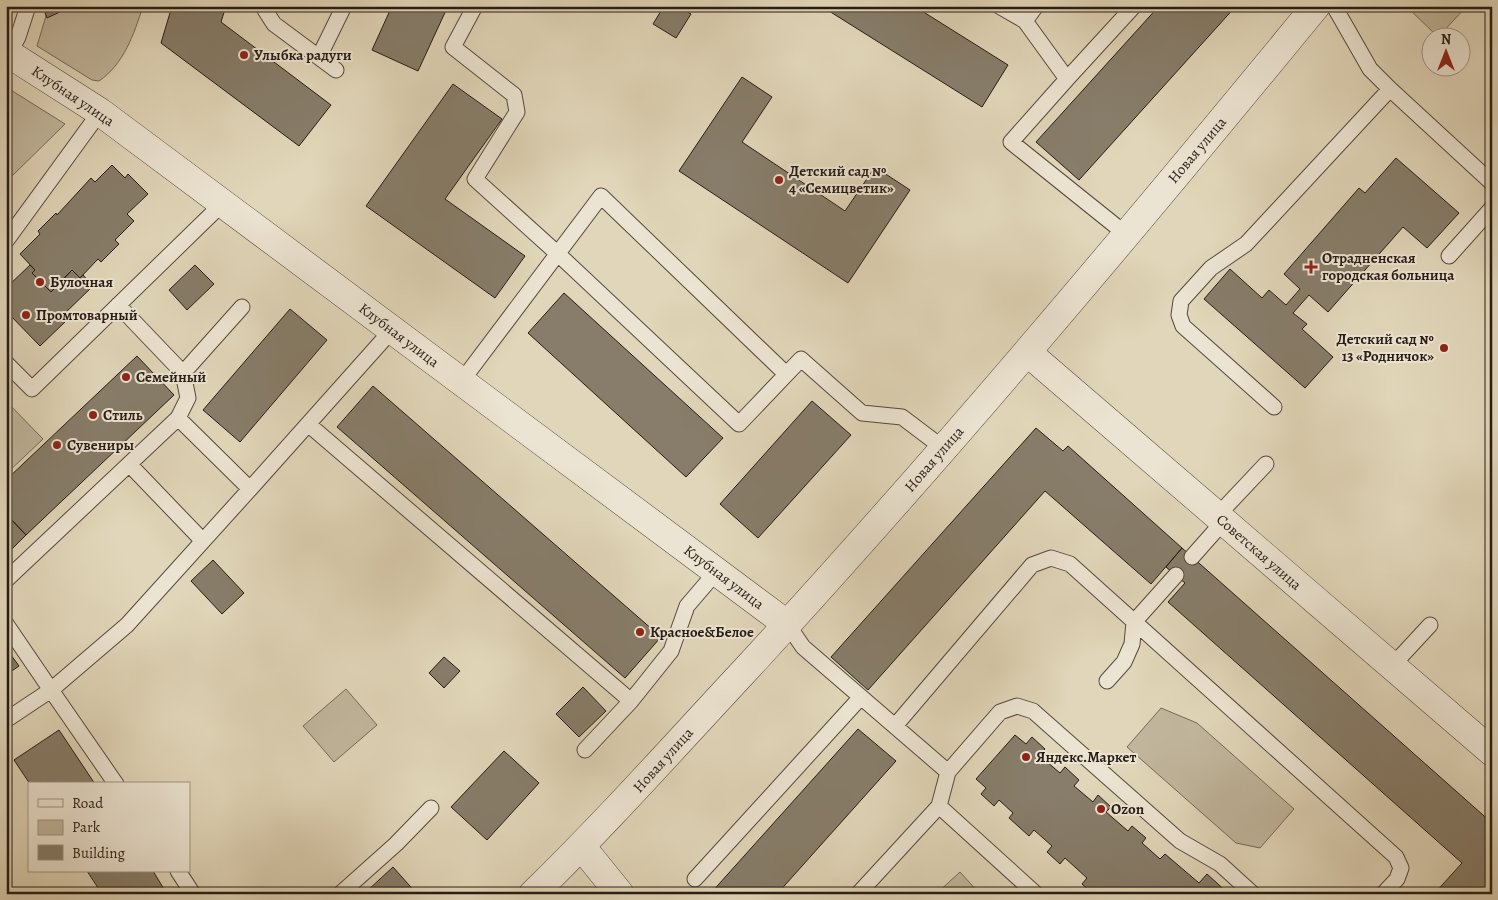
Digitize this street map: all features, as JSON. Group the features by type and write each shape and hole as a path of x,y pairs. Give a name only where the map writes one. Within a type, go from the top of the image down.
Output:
{"street":[{"name":"Новая улица","path":"533,894 582,847 788,625 944,448 1127,235 1316,6"},
{"name":"Клубная улица","path":"8,53 100,112 788,625"},
{"name":"Советская улица","path":"1027,352 1492,752"},
{"path":"582,847 620,894"}],"lane":[{"path":"8,53 18,37 28,6"},
{"path":"266,6 265,10 274,24 336,70"},
{"path":"319,57 344,6"},
{"path":"475,6 453,47 514,95 517,112 475,179 739,424 801,359 862,413 902,417 944,448"},
{"path":"998,6 1025,21 1067,78"},
{"path":"1025,21 1036,6"},
{"path":"1127,235 1011,142 1134,6"},
{"path":"1334,6 1370,69 1390,90 1492,183"},
{"path":"1274,407 1183,326 1179,314 1181,301 1211,268 1246,244 1390,90"},
{"path":"6,241 100,112"},
{"path":"461,382 601,196 786,374"},
{"path":"6,363 32,389 222,204"},
{"path":"1449,256 1492,208"},
{"path":"6,580 178,418 188,398 183,373 118,305"},
{"path":"183,373 242,308"},
{"path":"6,720 51,690 127,625 392,330"},
{"path":"178,418 250,489"},
{"path":"308,424 631,700"},
{"path":"129,464 203,541"},
{"path":"1192,557 1220,519 1266,464"},
{"path":"895,726 1032,565 1051,558 1070,564 1396,857 1401,868 1397,879 1383,894"},
{"path":"585,750 631,700 671,651 687,606 717,571"},
{"path":"1107,681 1124,662 1132,644 1134,622 1176,575"},
{"path":"6,624 115,782"},
{"path":"788,625 804,647 948,772"},
{"path":"1392,666 1430,625"},
{"path":"695,879 861,697"},
{"path":"858,894 939,806 948,772 1000,712 1017,706 1033,711 1180,840 1220,864 1253,894"},
{"path":"939,806 1036,894"},
{"path":"340,894 396,844 431,808"},
{"path":"179,872 194,894"}],"green space":[{"path":"49,6 143,6 132,38 122,57 108,74 99,81 92,80 37,46"},
{"path":"1406,6 1467,6 1446,28 1429,28"},
{"path":"6,87 65,124 6,182"},
{"path":"6,401 43,439 6,474"},
{"path":"346,689 377,725 334,762 303,726"},
{"path":"1161,708 1197,723 1294,809 1260,848 1236,843 1127,747"},
{"path":"960,872 980,894 936,894"}],"building":[{"path":"60,6 62,11 47,18 45,13"},
{"path":"172,6 226,6 221,22 331,105 299,146 161,43"},
{"path":"392,6 448,6 418,71 372,50"},
{"path":"664,6 678,6 691,14 676,38 653,24"},
{"path":"821,6 914,6 1008,65 982,107"},
{"path":"1159,6 1236,6 1079,180 1036,142"},
{"path":"742,77 772,97 742,142 845,211 875,167 910,190 848,283 679,171"},
{"path":"453,84 502,119 445,199 525,256 495,298 366,206"},
{"name":"Отрадненская городская больница","path":"1396,158 1459,213 1427,248 1403,227 1328,312 1309,295 1293,313 1307,324 1302,329 1333,357 1305,388 1204,299 1230,269 1262,298 1269,290 1286,305 1300,289 1284,274 1359,188 1365,193"},
{"path":"112,165 125,178 128,174 148,194 127,214 134,221 115,240 119,244 101,262 98,259 80,278 72,270 51,292 32,273 35,270 20,254 40,234 38,231 56,213 57,215 91,178 95,182"},
{"path":"30,265 35,270 32,273 51,292 72,270 80,278 83,275 93,286 62,316 66,321 40,346 6,311 6,288"},
{"path":"195,265 214,284 187,310 169,290"},
{"path":"564,293 723,438 686,477 528,333"},
{"path":"290,309 327,340 240,442 203,410"},
{"path":"137,356 174,395 26,535 6,514 6,480"},
{"path":"373,386 661,637 625,678 337,427"},
{"path":"812,401 851,435 758,538 720,504"},
{"path":"1036,428 1063,451 1068,446 1182,548 1151,584 1045,491 868,690 831,657"},
{"path":"6,514 26,535 8,553 6,551"},
{"path":"1182,548 1492,823 1492,894 1434,894 1462,863 1168,602 1185,583 1166,567"},
{"path":"213,560 244,593 222,614 191,581"},
{"path":"6,648 19,666 6,675"},
{"path":"444,657 460,671 444,688 429,673"},
{"path":"583,687 606,711 579,737 556,714"},
{"path":"858,729 896,761 777,894 710,894"},
{"path":"59,730 94,782 29,782 14,760"},
{"path":"1015,735 1026,744 1032,737 1045,749 1039,755 1060,773 1065,767 1079,780 1074,786 1093,802 1098,795 1111,807 1106,812 1128,831 1132,826 1146,838 1142,843 1160,859 1165,854 1199,883 1207,874 1229,894 1107,894 1100,888 1093,894 1082,884 1087,878 1065,858 1060,864 1047,852 1052,846 1034,830 1029,836 1009,818 1013,813 999,800 994,806 981,794 986,788 976,779"},
{"path":"504,751 539,783 487,840 451,807"},
{"path":"393,867 417,894 364,894 367,891"},
{"path":"88,872 154,872 167,894 102,894"}],"place":[{"name":"Улыбка радуги","path":"244,55"},
{"name":"Детский сад № 4 «Семицветик»","path":"779,180"},
{"name":"Отрадненская городская больница","path":"1311,267"},
{"name":"Булочная","path":"40,282"},
{"name":"Промтоварный","path":"26,315"},
{"name":"Детский сад № 13 «Родничок»","path":"1444,348"},
{"name":"Семейный","path":"126,377"},
{"name":"Стиль","path":"93,415"},
{"name":"Сувениры","path":"57,445"},
{"name":"Красное&Белое","path":"640,632"},
{"name":"Яндекс.Маркет","path":"1026,757"},
{"name":"Ozon","path":"1101,809"}]}
